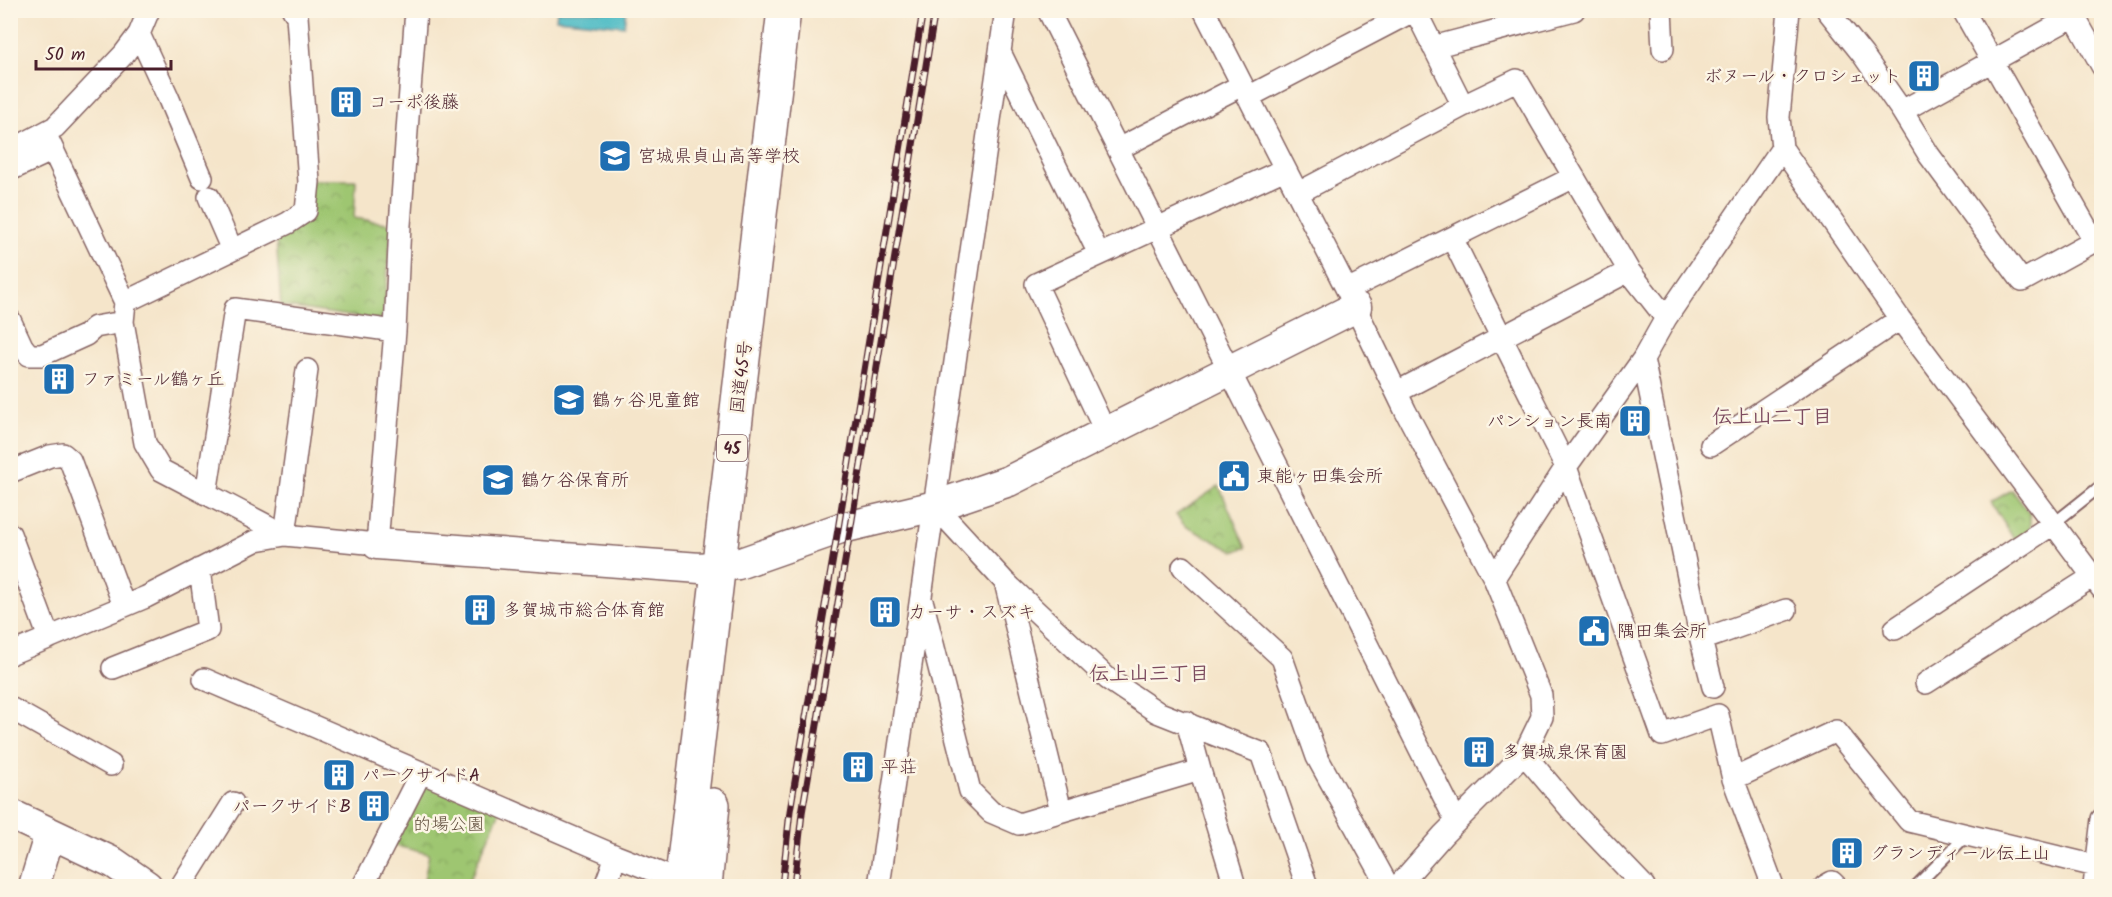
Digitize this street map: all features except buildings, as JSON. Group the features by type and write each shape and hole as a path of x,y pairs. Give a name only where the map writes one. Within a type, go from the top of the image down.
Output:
{"highway":[{"name":"国道45号","path":"693,884 728,566 784,10"},
{"name":"国道45号","path":"728,566 806,10"}],"street":[{"path":"10,170 49,141 54,127 124,54 139,34 148,10"},
{"path":"377,544 395,331 416,10"},
{"path":"879,886 1006,10"},
{"path":"1048,10 1456,821"},
{"path":"1204,10 1397,392 1494,578 1541,695 1542,717 1524,754 1456,821 1398,886"},
{"path":"1118,149 1415,10 1463,106"},
{"path":"1433,47 1574,10"},
{"path":"1661,10 1663,49"},
{"path":"1789,10 1779,117 1782,148 1899,319 2097,583 1926,683"},
{"path":"1827,10 1863,55 1929,155 2022,281 2098,239 1991,62 1963,10"},
{"path":"10,320 22,346 29,355 42,355 86,335 95,327 232,250 288,223 306,211 309,182 298,12"},
{"path":"1902,111 1991,62 2054,18 2074,16 2102,66"},
{"path":"139,34 232,250"},
{"path":"1000,52 1099,254"},
{"path":"1298,193 1517,80 1629,271 1666,318"},
{"path":"10,148 49,141"},
{"path":"49,141 124,312 145,443 161,470 285,535"},
{"path":"1494,578 1566,467 1643,359 1666,318 1782,148"},
{"path":"1106,433 1036,284 1285,169"},
{"path":"10,654 124,606 257,540 285,535 700,568 728,566 838,529 935,506 1009,481 1106,433 1228,369 1452,238 1574,177"},
{"path":"1452,238 1566,467 1662,735 1718,715 1733,778 1773,886"},
{"path":"1397,392 1629,271"},
{"path":"206,494 235,309 395,331"},
{"path":"1711,445 1899,319"},
{"path":"1643,359 1701,640 1713,687"},
{"path":"285,535 307,370"},
{"path":"10,472 50,456 63,454 70,460 124,606"},
{"path":"935,506 1005,582 1108,679 1158,712 1261,753 1307,886"},
{"path":"1895,629 2053,524"},
{"path":"10,534 49,638"},
{"path":"1183,567 1282,658 1317,757 1388,886"},
{"path":"113,668 208,630 200,569"},
{"path":"1005,582 1061,811"},
{"path":"921,594 970,791 991,812 1019,824 1200,770"},
{"path":"1701,640 1786,610"},
{"path":"204,679 616,855 693,884"},
{"path":"10,708 111,765"},
{"path":"1187,722 1235,886"},
{"path":"1733,778 1836,731 1909,821 1967,835 2095,876 2102,819"},
{"path":"1524,754 1573,812 1644,886"},
{"path":"363,886 421,772"},
{"path":"181,886 233,803"},
{"path":"10,814 72,841 114,863 147,886"},
{"path":"34,886 50,833"},
{"path":"605,886 616,855"},
{"path":"1825,886 1832,882 1836,886"}],"lane":[{"path":"2053,524 2102,485"},
{"path":"1916,886 1967,835"}],"green space":[{"path":"313,180 356,180 354,218 392,224 383,321 281,306 276,238"},
{"path":"1219,486 1246,548 1233,551 1185,526 1176,515"},
{"path":"2012,490 2030,514 2030,532 2015,541 1991,502"},
{"name":"的場公園","path":"421,772 502,806 467,886 423,886 429,854 385,843"}],"water":[{"path":"557,11 626,11 624,26 556,19"}],"railway":[{"path":"782,886 790,811 923,10"},
{"path":"794,886 802,813 935,10"}],"place":[{"name":"ボヌール・クロシェット","path":"1924,76"},
{"name":"コーポ後藤","path":"346,102"},
{"name":"宮城県貞山高等学校","path":"615,156"},
{"name":"ファミール鶴ヶ丘","path":"59,379"},
{"name":"鶴ヶ谷児童館","path":"569,400"},
{"name":"パンション長南","path":"1635,421"},
{"name":"東能ヶ田集会所","path":"1234,476"},
{"name":"鶴ケ谷保育所","path":"498,480"},
{"name":"多賀城市総合体育館","path":"480,610"},
{"name":"カーサ・スズキ","path":"885,612"},
{"name":"隅田集会所","path":"1594,631"},
{"name":"多賀城泉保育園","path":"1479,752"},
{"name":"平荘","path":"858,767"},
{"name":"パークサイドA","path":"339,775"},
{"name":"パークサイドB","path":"374,806"},
{"name":"グランディール伝上山","path":"1847,853"}],"district":[{"name":"伝上山二丁目","path":"1772,416"},
{"name":"伝上山三丁目","path":"1149,673"}]}
